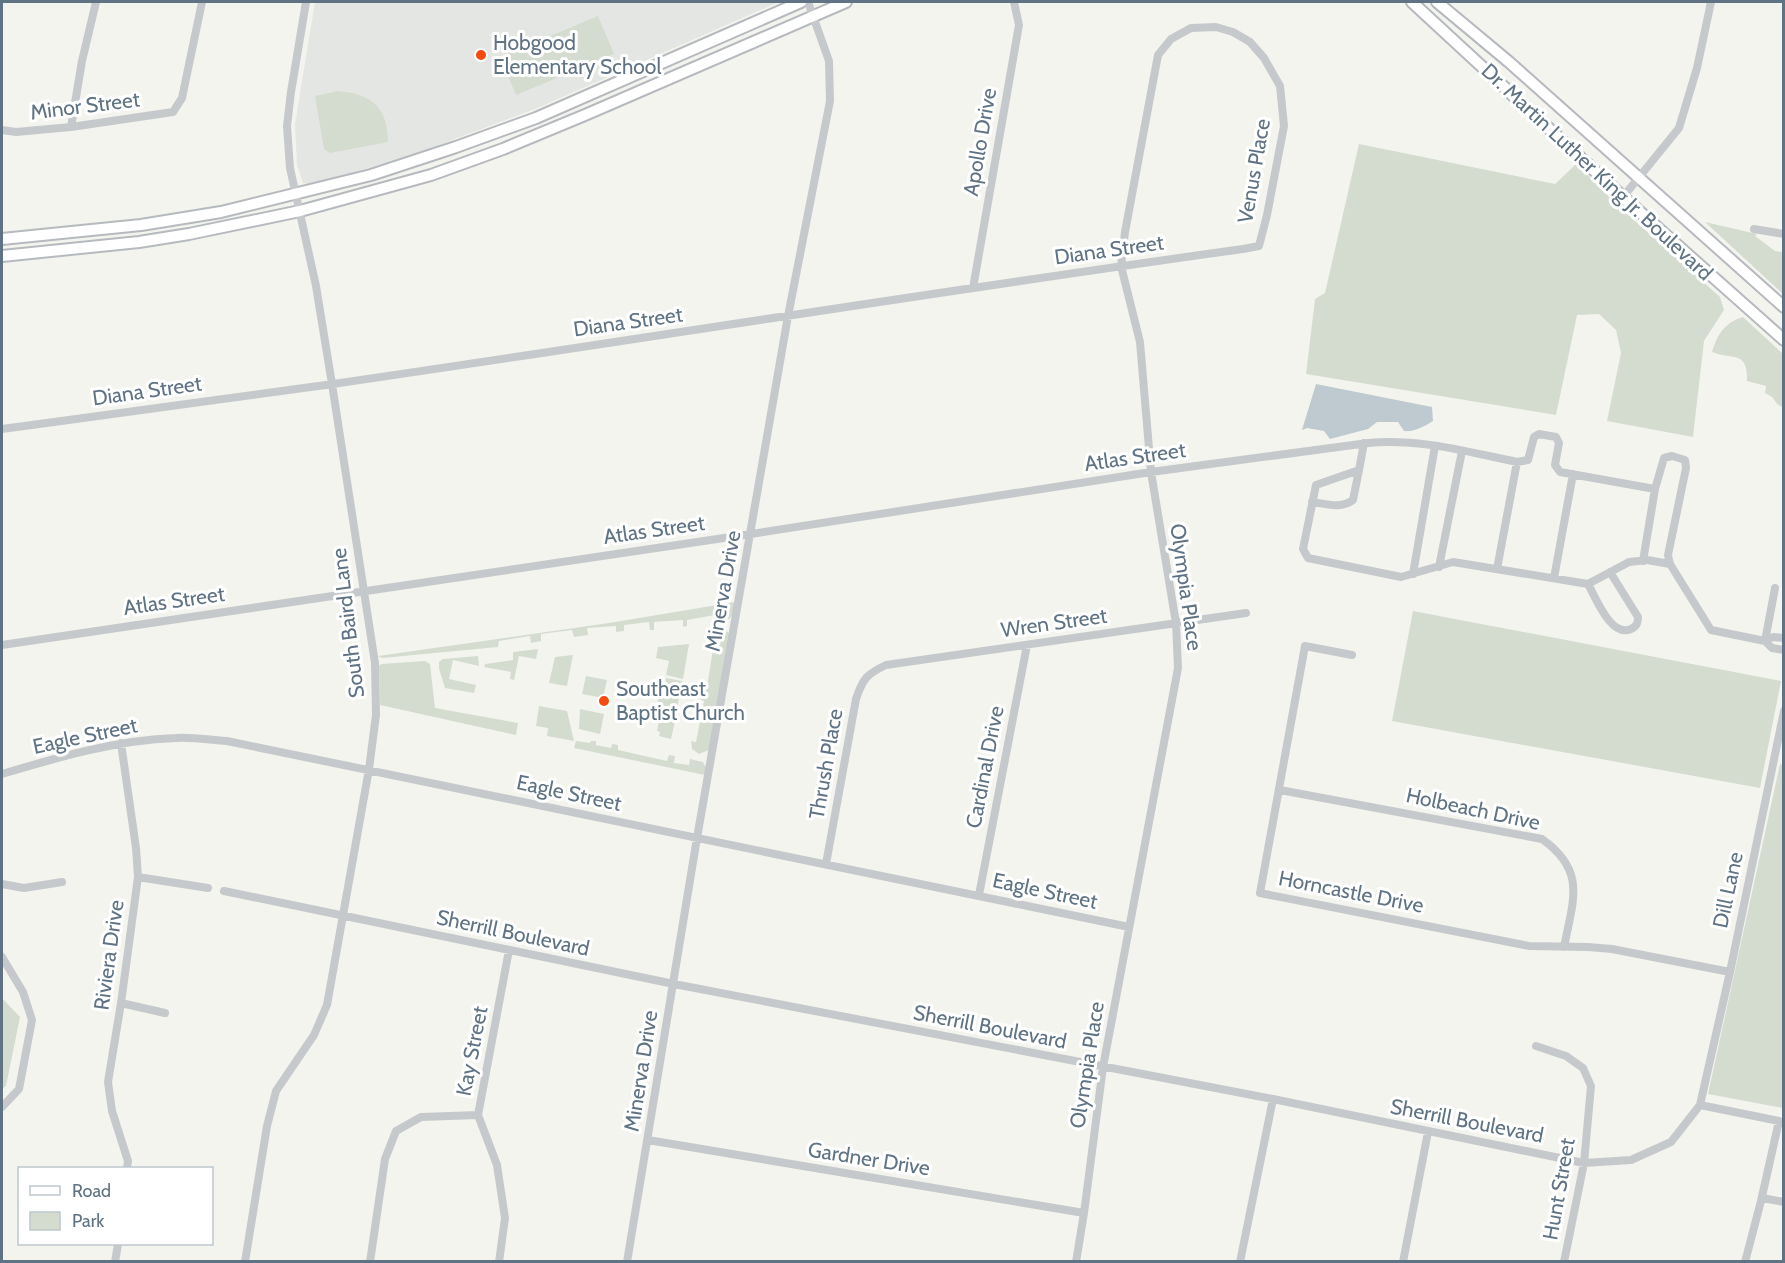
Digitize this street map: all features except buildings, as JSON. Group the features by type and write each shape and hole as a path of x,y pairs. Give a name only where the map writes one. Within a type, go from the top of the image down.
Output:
{"main road":[{"path":"2,239 141,225 221,212 371,175 536,118 801,2"},
{"path":"2,256 139,242 196,232 300,211 430,175 503,149 585,115 846,2"},
{"name":"Dr. Martin Luther King Jr. Boulevard","path":"1412,2 1623,197 1784,340"},
{"name":"Dr. Martin Luther King Jr. Boulevard","path":"1437,2 1509,62 1784,307"}],"street":[{"path":"71,127 82,61 96,2"},
{"name":"Minor Street","path":"2,130 16,132 71,127 173,112 184,91 202,2"},
{"name":"South Baird Lane","path":"245,1262 267,1126 276,1092 314,1035 327,1005 369,769 376,715 375,663 332,384 316,286 290,168 287,126 306,2"},
{"name":"Minerva Drive","path":"627,1262 788,316 830,101 829,61 808,2"},
{"name":"Apollo Drive","path":"973,288 1019,25 1014,2"},
{"path":"1623,197 1679,128 1697,68 1711,2"},
{"name":"Venus Place","path":"1216,27 1233,32 1250,42 1264,58 1280,86 1284,126 1259,246"},
{"name":"Olympia Place","path":"1076,1262 1102,1067 1178,668 1176,623 1151,472 1140,342 1121,266 1125,232 1158,55 1171,39 1191,28 1216,27"},
{"path":"1754,229 1784,234"},
{"name":"Diana Street","path":"2,429 332,384 1259,246"},
{"path":"1497,569 1517,462 1528,460 1534,437 1539,434 1556,437 1558,443 1555,465 1560,472 1655,489"},
{"name":"Atlas Street","path":"2,645 1151,472 1364,443 1413,442 1517,462"},
{"path":"1312,502 1339,506 1353,500 1364,443"},
{"path":"1413,574 1435,446"},
{"path":"1439,567 1462,452"},
{"path":"1643,561 1655,489 1664,458 1672,456 1685,460 1686,468 1668,555 1670,564 1711,630 1765,641 1772,648 1784,650"},
{"path":"1359,470 1316,485 1303,549 1308,558 1401,577 1454,562 1588,584 1629,562 1670,564"},
{"path":"1554,579 1573,474"},
{"path":"1588,584 1610,624 1619,630 1634,628 1638,623 1638,617 1610,572"},
{"path":"1765,641 1775,588"},
{"name":"Wren Street","path":"869,673 886,665 1246,612"},
{"path":"1765,641 1773,637 1784,638"},
{"name":"Cardinal Drive","path":"979,895 1027,645"},
{"name":"Horncastle Drive","path":"1352,655 1305,646 1260,893 1529,946 1612,949 1730,972"},
{"name":"Thrush Place","path":"826,864 856,699 861,684 869,673"},
{"name":"Dill Lane","path":"1708,1075 1784,711"},
{"name":"Eagle Street","path":"2,774 65,755 121,743 178,737 227,741 1129,927"},
{"name":"Riviera Drive","path":"121,743 138,877 108,1082 112,1111 128,1161 127,1167"},
{"name":"Holbeach Drive","path":"1280,790 1542,839 1564,858 1574,886 1564,947"},
{"path":"138,877 208,888"},
{"path":"2,884 24,888 62,882"},
{"name":"Sherrill Boulevard","path":"224,891 674,984 1273,1099 1584,1163 1631,1160 1671,1142 1700,1105 1708,1075"},
{"name":"Kay Street","path":"499,1262 505,1218 497,1165 478,1115 509,950"},
{"path":"2,957 23,992 32,1020 19,1089 2,1107"},
{"path":"121,1003 165,1012"},
{"name":"Hunt Street","path":"1536,1046 1566,1056 1583,1068 1591,1086 1584,1163 1564,1262"},
{"path":"1240,1262 1273,1099"},
{"path":"1700,1105 1779,1121 1745,1262"},
{"path":"370,1262 385,1159 396,1131 421,1117 478,1115"},
{"path":"1403,1262 1428,1132"},
{"name":"Gardner Drive","path":"648,1140 1084,1213"},
{"path":"1762,1198 1784,1202"},
{"path":"115,1262 118,1245"}],"shaded area":[{"name":"Hobgood Elementary School","path":"315,2 779,2 535,109 428,149 314,185 303,183 297,165 295,124"},
{"path":"1316,384 1432,407 1433,421 1419,429 1408,431 1404,431 1398,422 1377,422 1368,429 1330,439 1324,431 1307,428 1302,430"}],"green space":[{"path":"598,16 614,54 516,95 500,57"},
{"path":"338,91 360,95 375,104 385,120 388,142 330,153 324,149 315,96"},
{"path":"1359,144 1555,184 1576,164 1625,212 1720,297 1724,310 1704,341 1693,437 1607,421 1621,353 1616,330 1599,314 1577,315 1556,415 1306,374 1315,299 1325,293"},
{"path":"1705,222 1757,234 1755,236 1775,251 1783,252 1783,294"},
{"path":"1743,317 1783,354 1783,407 1765,393 1766,386 1747,381 1747,371 1742,360 1712,352 1723,330 1731,322"},
{"path":"735,602 731,617 717,623 715,615 687,620 687,626 683,627 683,620 654,622 654,630 650,630 649,622 624,625 624,631 616,632 616,626 587,628 588,635 574,637 572,630 541,634 541,641 531,643 530,636 499,641 498,647 382,658 378,656 609,623"},
{"path":"1413,611 1781,681 1760,788 1392,721"},
{"path":"724,629 730,634 709,750 699,754 692,749 691,741 696,742 704,701 700,699 702,687 707,687 716,631"},
{"path":"689,644 683,679 666,675 669,661 656,658 658,647"},
{"path":"538,649 536,659 519,656 514,680 510,679 511,672 484,667 485,664 513,660 513,652"},
{"path":"573,655 567,686 549,683 555,657"},
{"path":"478,656 479,666 453,660 449,679 476,685 474,693 445,688 439,662 443,659"},
{"path":"425,661 430,664 435,708 518,723 516,735 380,705 379,666 381,664"},
{"path":"586,676 607,680 603,698 582,694"},
{"path":"666,678 682,681 677,709 657,705 660,688 665,688"},
{"path":"539,706 567,711 574,741 547,736 548,728 536,726"},
{"path":"658,708 677,712 671,739 659,736 660,732 657,731 661,711 657,710"},
{"path":"580,709 604,714 600,734 579,729"},
{"path":"576,741 590,743 596,741 596,745 611,748 612,744 618,745 618,750 667,761 669,755 675,756 674,763 689,765 690,759 703,762 706,768 705,775 574,748"},
{"path":"1780,764 1783,765 1783,1108 1708,1094"},
{"path":"2,998 20,1017 6,1086 2,1089"}],"place":[{"name":"Hobgood Elementary School","path":"481,55"},
{"name":"Southeast Baptist Church","path":"604,701"}]}
